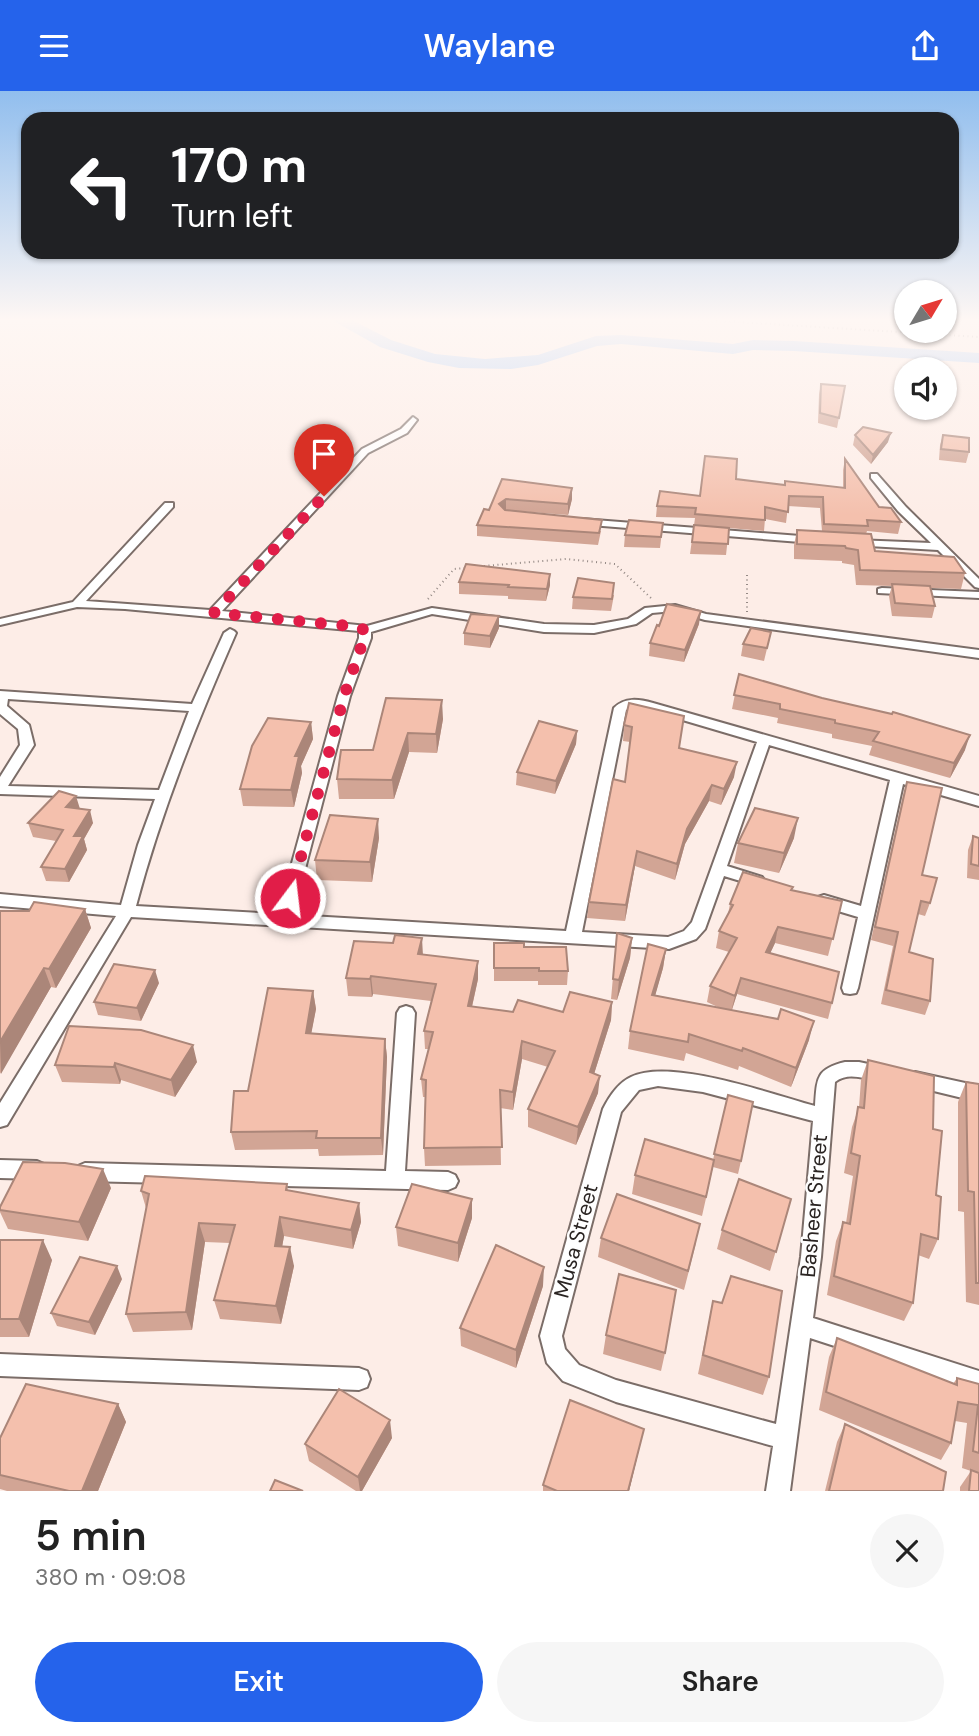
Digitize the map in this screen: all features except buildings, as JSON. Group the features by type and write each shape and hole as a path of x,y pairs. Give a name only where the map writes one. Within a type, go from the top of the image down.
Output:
{"street":[{"path":"214,613 365,451 404,431 413,420"},
{"path":"874,476 979,585"},
{"path":"77,604 169,505"},
{"path":"574,522 830,541"},
{"path":"842,542 941,547"},
{"path":"882,591 979,595"},
{"path":"0,622 77,604 214,613 361,627 365,630 432,611 544,628 594,629 632,622 649,610 675,608 705,617 979,654"},
{"path":"284,921 344,696 365,638 365,630"},
{"path":"2,1112 127,911 145,845 197,708 230,633"},
{"path":"164,795 0,789 27,745 24,728 0,707 1,695 197,708"},
{"path":"573,939 621,706 636,703 979,801"},
{"path":"0,900 127,911 573,939 661,944 676,941 690,935 699,925 765,739"},
{"path":"850,988 898,778"},
{"path":"719,869 768,884"},
{"path":"805,895 867,914"},
{"path":"394,1180 407,1013"},
{"name":"Basheer Street","path":"778,1491 802,1325 826,1079 838,1070 846,1068 979,1094"},
{"name":"Musa Street","path":"785,1438 616,1391 571,1373 555,1355 551,1336 612,1109 625,1089 642,1080 658,1077 735,1093 823,1116"},
{"path":"0,1169 448,1181"},
{"path":"802,1325 979,1382"},
{"path":"0,1365 359,1379"}],"path":[{"path":"415,615 454,569 566,559 615,564 663,609"},
{"path":"747,575 747,622"}],"route":[{"path":"290,898 344,696 366,633 361,627 214,613 324,496"}]}
